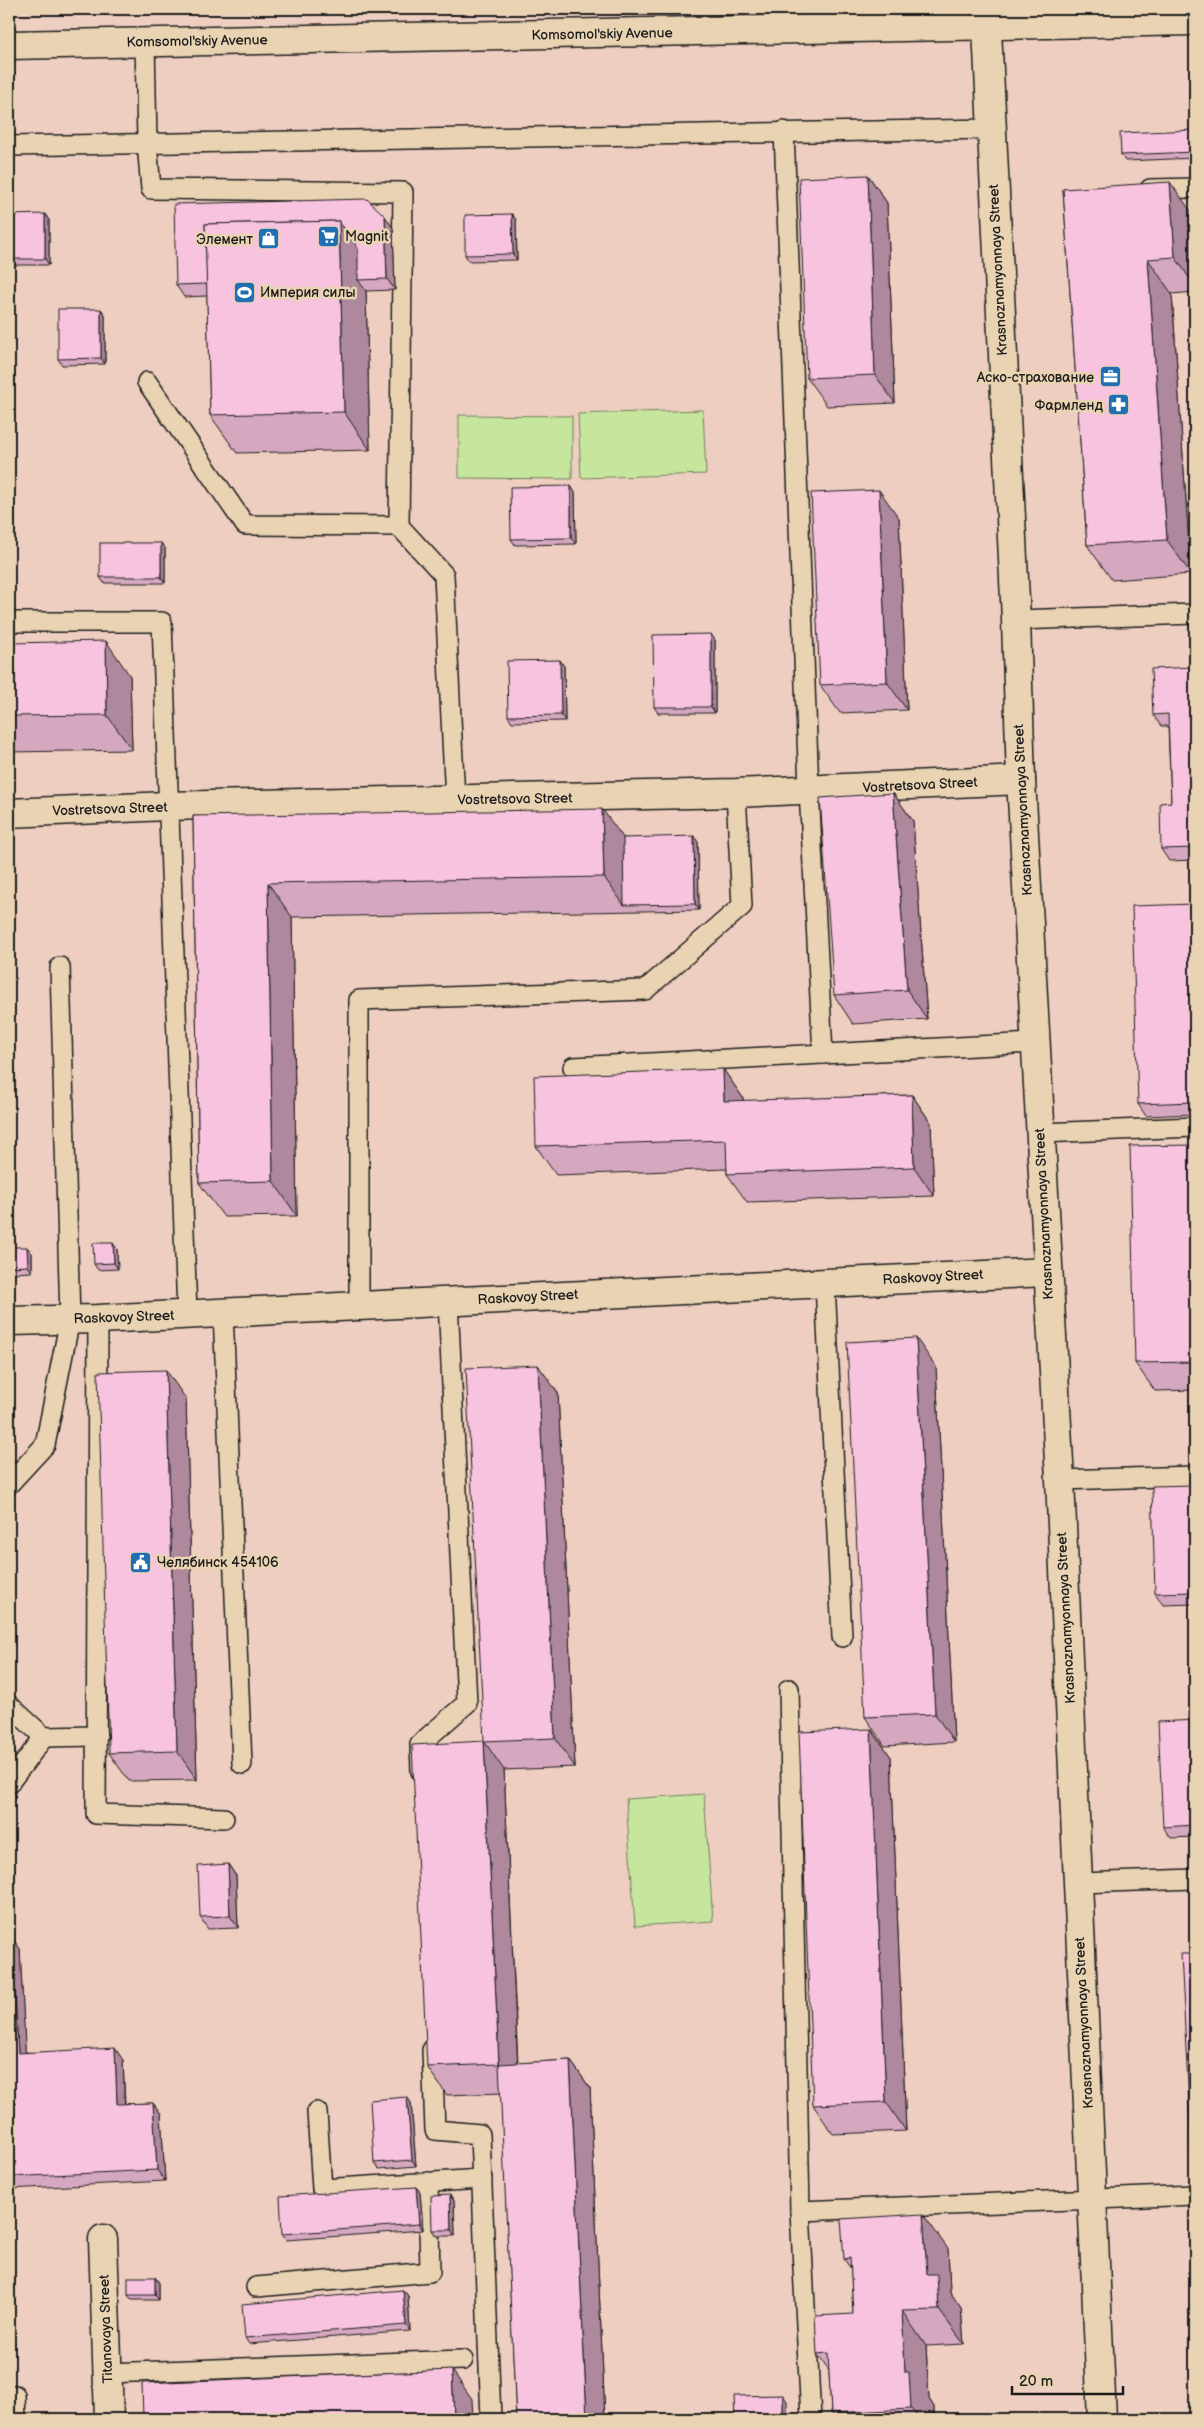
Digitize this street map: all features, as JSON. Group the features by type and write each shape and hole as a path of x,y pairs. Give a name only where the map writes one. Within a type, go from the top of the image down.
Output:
{"street":[{"name":"Komsomol'skiy Avenue","path":"9,45 986,18 1195,21"},
{"name":"Krasnoznamyonnaya Street","path":"986,18 1016,620 1021,780 1060,1480 1102,2419"},
{"name":"Vostretsova Street","path":"9,813 168,806 736,793 1021,780"},
{"name":"Raskovoy Street","path":"9,1321 98,1319 1047,1272"},
{"name":"Titanovaya Street","path":"103,2239 109,2419"}],"lane":[{"path":"145,42 147,143 151,189 403,192 399,526 444,575 455,800"},
{"path":"9,146 784,131 991,129"},
{"path":"784,131 809,790 823,1054"},
{"path":"1130,190 1195,188"},
{"path":"147,382 245,525 399,526"},
{"path":"1016,620 1195,614"},
{"path":"9,622 162,622 186,1314"},
{"path":"359,1306 359,1000 645,990 742,906 736,793"},
{"path":"9,1484 45,1445 70,1319 60,968"},
{"path":"573,1067 1035,1043"},
{"path":"1040,1134 1195,1127"},
{"path":"825,1283 842,1637"},
{"path":"422,1794 420,1744 467,1703 448,1301"},
{"path":"222,1312 242,1764"},
{"path":"98,1319 96,1814 224,1818"},
{"path":"1060,1480 1195,1476"},
{"path":"789,1690 800,2211 811,2419"},
{"path":"9,1705 44,1737 97,1736"},
{"path":"9,1783 44,1737"},
{"path":"1078,1883 1195,1879"},
{"path":"431,2031 435,2130 480,2134 491,2419"},
{"path":"317,2112 322,2189 482,2179"},
{"path":"256,2287 430,2272 428,2182"},
{"path":"800,2211 1195,2195"},
{"path":"107,2373 463,2360"},
{"path":"9,2395 15,2395 16,2419"}],"green space":[{"path":"703,410 706,474 581,478 578,414"},
{"path":"459,415 572,416 572,479 459,478"},
{"path":"704,1794 713,1921 635,1926 626,1799"}],"building":[{"path":"1195,130 1195,152 1121,155 1120,133"},
{"path":"868,175 875,375 807,378 799,178"},
{"path":"1170,182 1175,257 1148,259 1167,540 1087,545 1063,189"},
{"path":"367,199 385,216 387,279 358,280 358,248 339,221 205,224 207,284 176,285 174,204"},
{"path":"45,214 45,259 9,259 9,215"},
{"path":"512,214 513,254 465,255 465,215"},
{"path":"339,221 344,412 210,415 205,224"},
{"path":"58,309 101,309 101,358 58,359"},
{"path":"571,486 571,538 511,539 510,487"},
{"path":"879,490 887,682 820,685 811,493"},
{"path":"100,543 161,543 161,577 100,577"},
{"path":"711,634 711,707 654,707 653,635"},
{"path":"106,641 107,715 9,716 9,643"},
{"path":"560,660 561,715 508,716 507,661"},
{"path":"1195,667 1195,848 1161,849 1160,803 1171,802 1168,714 1153,715 1151,669"},
{"path":"893,793 907,990 834,995 820,798"},
{"path":"602,809 604,877 268,883 273,1181 199,1183 193,816"},
{"path":"694,836 695,904 624,905 623,838"},
{"path":"1195,904 1195,1102 1138,1104 1132,906"},
{"path":"723,1069 724,1101 912,1095 914,1167 727,1174 726,1140 536,1146 534,1076"},
{"path":"1195,1145 1195,1362 1135,1363 1130,1146"},
{"path":"93,1243 113,1243 114,1263 94,1264"},
{"path":"9,1247 27,1247 28,1266 9,1267"},
{"path":"916,1338 935,1714 865,1717 847,1342"},
{"path":"538,1365 555,1738 484,1741 466,1368"},
{"path":"166,1370 177,1751 109,1753 98,1372"},
{"path":"1195,1485 1195,1592 1155,1593 1152,1486"},
{"path":"1195,1720 1195,1825 1163,1827 1158,1722"},
{"path":"871,1729 886,2102 813,2105 799,1732"},
{"path":"484,1741 499,2064 427,2067 412,1745"},
{"path":"228,1864 230,1916 200,1917 198,1866"},
{"path":"9,1938 12,1938 18,2053 115,2048 117,2104 153,2103 157,2170 9,2177"},
{"path":"1181,1954 1195,1954 1195,2162 1192,2162"},
{"path":"570,2060 587,2419 516,2419 499,2064"},
{"path":"407,2097 412,2160 374,2163 370,2100"},
{"path":"416,2187 419,2224 282,2234 280,2196"},
{"path":"450,2195 451,2230 432,2230 431,2196"},
{"path":"923,2214 927,2274 937,2274 939,2310 902,2311 905,2372 909,2372 911,2409 831,2413 828,2353 817,2354 815,2316 853,2314 850,2258 844,2259 841,2219"},
{"path":"1195,2218 1195,2302 1192,2219"},
{"path":"128,2277 155,2277 155,2295 128,2295"},
{"path":"403,2290 406,2325 245,2338 242,2304"},
{"path":"452,2370 454,2419 143,2419 142,2383"},
{"path":"783,2395 783,2419 735,2419 734,2396"}],"place":[{"name":"Magnit","path":"329,236"},
{"name":"Элемент","path":"269,239"},
{"name":"Империя силы","path":"244,292"},
{"name":"Аско-страхование","path":"1110,377"},
{"name":"Фармленд","path":"1119,405"},
{"name":"Челябинск 454106","path":"141,1562"}]}
